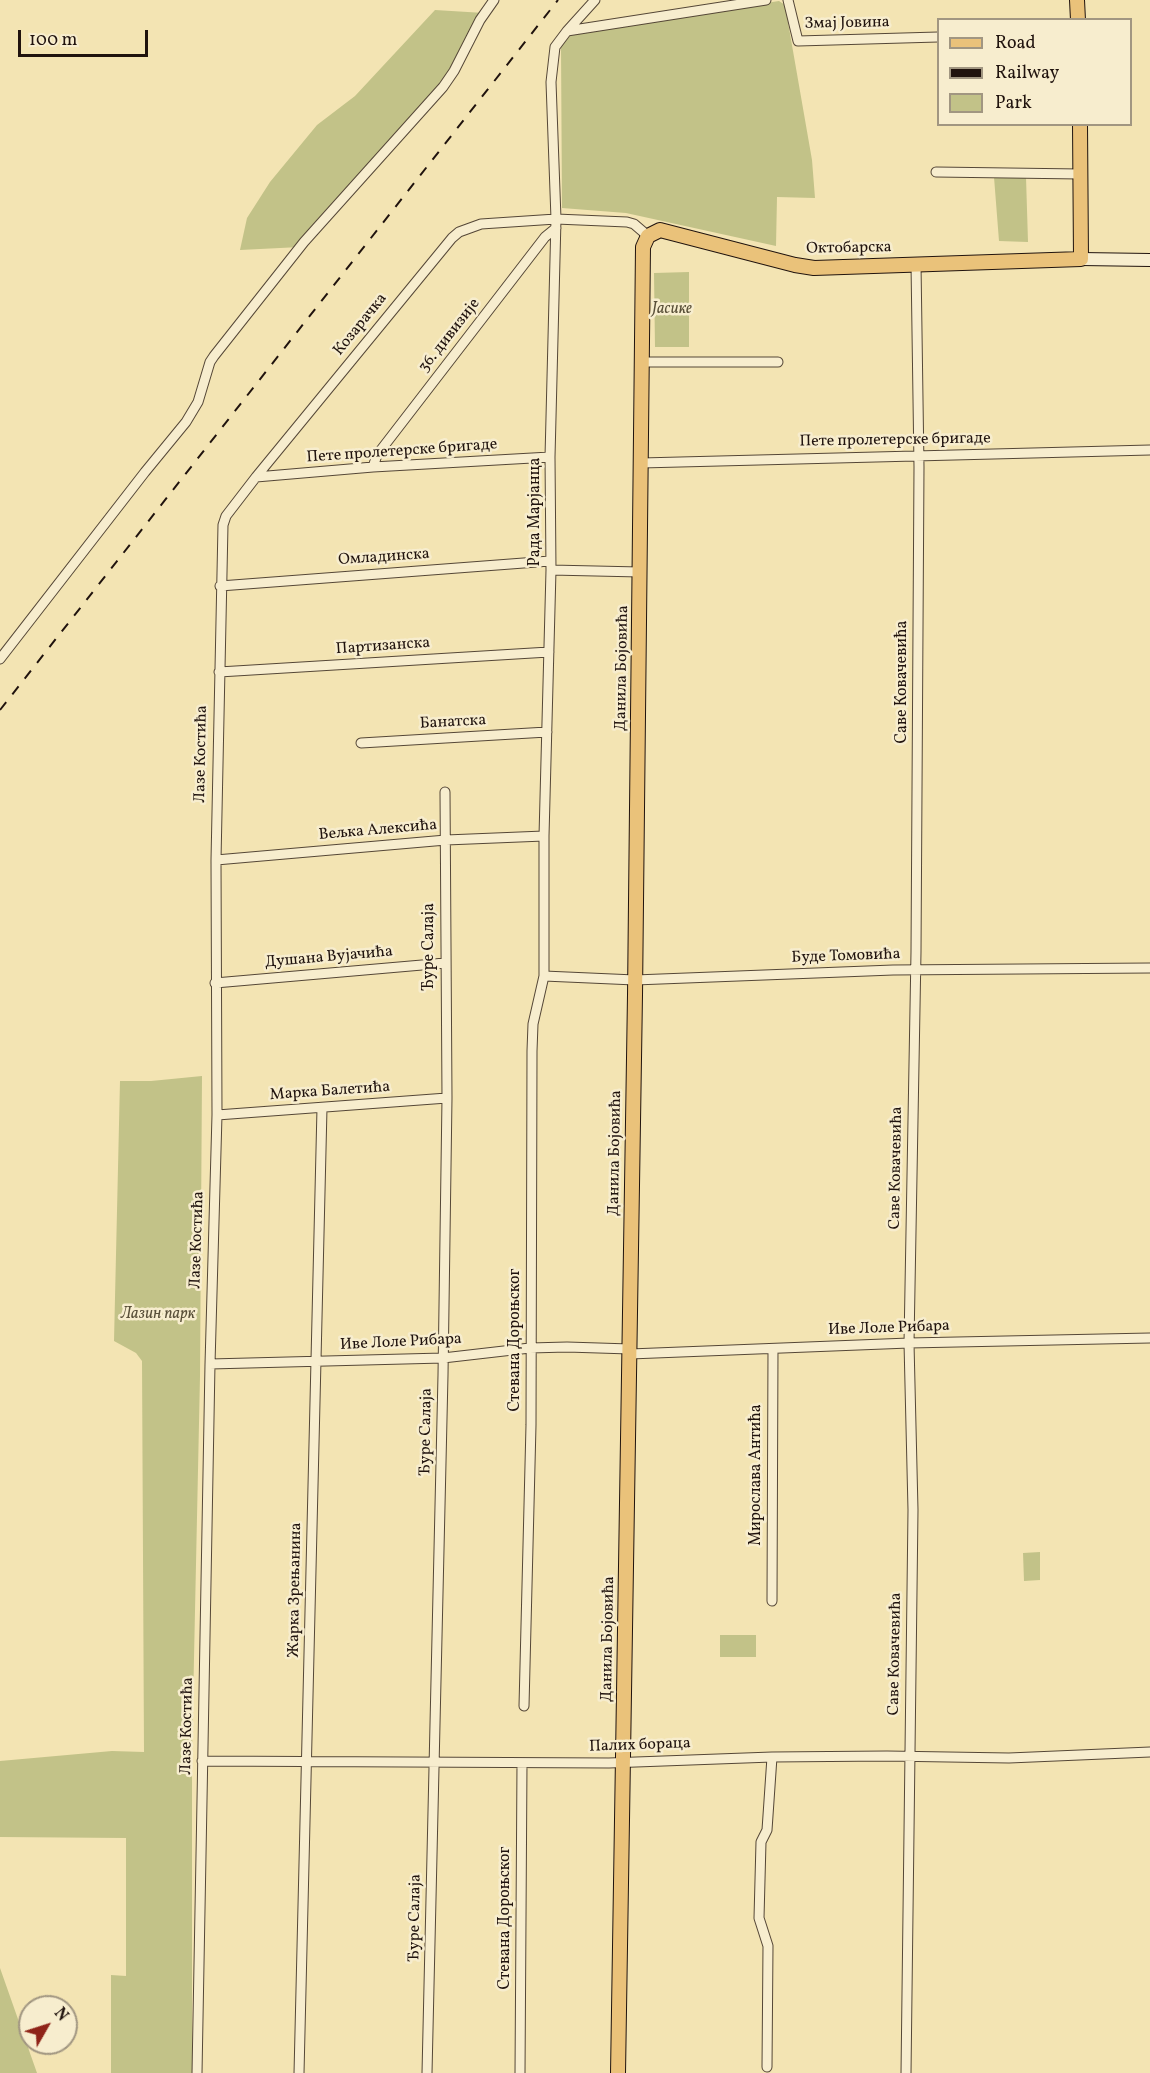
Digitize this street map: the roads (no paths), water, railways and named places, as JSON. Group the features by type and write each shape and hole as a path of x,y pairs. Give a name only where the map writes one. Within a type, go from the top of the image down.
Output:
{"main road":[{"path":"1077,0 1078,18"},
{"path":"1080,126 1081,259"},
{"name":"Октобарска","path":"648,236 660,230 814,268 1081,259"},
{"name":"Данила Бојовића","path":"618,2073 635,980 642,254 648,236"}],"street":[{"path":"0,659 186,422 198,402 210,362 214,356 304,242 443,87 454,71 480,20 494,0"},
{"path":"567,31 766,0"},
{"name":"Змај Јовина","path":"788,0 798,41 937,38"},
{"path":"567,31 589,2"},
{"name":"Рада Марјанца","path":"544,976 550,457 556,223 551,82 555,47 567,31"},
{"path":"936,172 1080,174"},
{"path":"556,223 627,222 648,236"},
{"name":"36. дивизије","path":"373,467 377,455 556,223"},
{"name":"Козарачка","path":"226,516 452,238 466,228 481,224 556,223"},
{"path":"1081,259 1150,260"},
{"name":"Саве Ковачевића","path":"906,2073 913,1510 909,1343 919,455 916,264"},
{"path":"641,362 778,362"},
{"name":"Пете пролетерске бригаде","path":"641,463 1150,450"},
{"name":"Пете пролетерске бригаде","path":"256,477 373,467 550,457"},
{"name":"Лазе Костића","path":"197,2073 210,1364 217,1115 215,983 220,586 221,534 226,516"},
{"name":"Омладинска","path":"220,586 550,565 640,572"},
{"name":"Партизанска","path":"219,672 549,652"},
{"name":"Банатска","path":"361,743 547,732"},
{"name":"Ђуре Салаја","path":"427,2073 447,1098 445,792"},
{"name":"Вељка Алексића","path":"216,860 446,840 544,836"},
{"name":"Душана Вујачића","path":"215,983 445,963"},
{"name":"Буде Томовића","path":"544,976 635,980 915,970 1150,968"},
{"name":"Стевана Дороњског","path":"524,1706 531,1425 532,1051 533,1024 544,976"},
{"name":"Марка Балетића","path":"217,1115 447,1098"},
{"name":"Жарка Зрењанина","path":"299,2073 322,1108"},
{"name":"Иве Лоле Рибара","path":"210,1364 443,1358 530,1348 567,1347 630,1352 1150,1338"},
{"name":"Мирослава Антића","path":"772,1601 773,1349"},
{"name":"Палих бораца","path":"202,1761 623,1763 772,1757 1009,1758 1150,1752"},
{"path":"767,2067 768,1946 759,1918 761,1842 767,1830 772,1757"},
{"name":"Стевана Дороњског","path":"520,2073 522,1763"}],"railway":[{"path":"0,710 558,0"}],"park label":[{"name":"Јасике","path":"672,310"},
{"name":"Лазин парк","path":"158,1315"}]}
